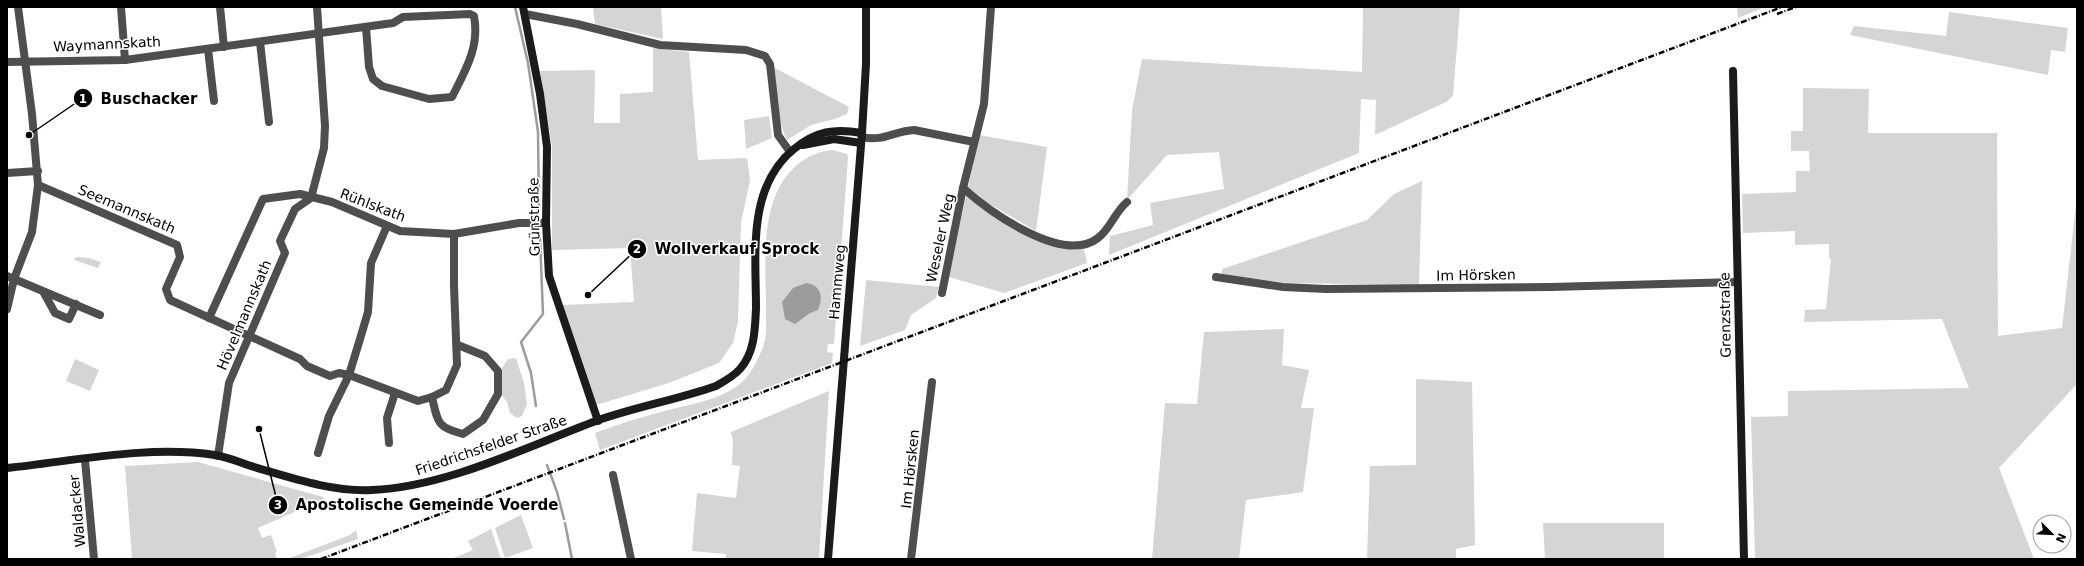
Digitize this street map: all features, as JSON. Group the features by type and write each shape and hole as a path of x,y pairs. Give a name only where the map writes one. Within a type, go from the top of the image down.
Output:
{"main road":[{"name":"Hammweg","path":"828,559 862,138 866,64 866,7"},
{"name":"Grünstraße","path":"524,10 540,94 546,147 546,223 549,276 558,308 598,420"},
{"name":"Grenzstraße","path":"1733,70 1744,559"},
{"path":"793,150 834,138 862,138"},
{"name":"Friedrichsfelder Straße","path":"7,468 159,452 186,452 218,456 292,478 334,488 378,490 413,486 455,474 598,420 716,386 726,381 741,368 750,351 755,330 757,217 764,189 776,167 793,150"}],"street":[{"path":"7,310 10,278 32,232 38,185 38,171 18,7"},
{"path":"122,7 125,60"},
{"path":"220,7 224,47"},
{"path":"209,318 262,198 300,194 311,198 324,148 325,126 318,7"},
{"name":"Weseler Weg","path":"942,293 963,188 984,104 991,7"},
{"path":"524,10 660,45 746,50 765,56 770,64 778,135 793,150"},
{"name":"Waymannskath","path":"7,62 125,60 393,23 404,17 410,16 423,15 436,17 466,14 474,16 476,28 473,53 452,97 429,99 382,86 373,78 369,67 366,27"},
{"path":"260,42 268,122"},
{"path":"208,49 214,101"},
{"path":"862,138 872,140 882,139 906,131 914,130 974,142"},
{"path":"7,173 38,171"},
{"name":"Seemannskath","path":"38,185 177,245 180,257 166,289 170,300 300,359 307,366 330,376 339,373 348,375"},
{"name":"Weseler Weg","path":"963,188 979,202 1021,228 1053,241 1072,246 1081,246 1099,237 1126,202"},
{"name":"Rühlskath","path":"311,198 332,202 400,231 454,234 519,224 546,223"},
{"name":"Hövelmannskath","path":"218,456 229,383 284,253 280,241 295,209 311,198"},
{"path":"318,453 329,416 348,375 368,312 371,263 387,226"},
{"path":"348,375 418,400 432,397 446,390 457,365 458,345 454,286 454,234"},
{"name":"Im Hörsken","path":"1216,277 1283,287 1336,289 1551,287 1737,282"},
{"path":"10,278 100,315"},
{"path":"44,293 55,313 69,320 76,304"},
{"path":"432,397 437,420 447,430 463,434 483,420 498,394 498,371 485,356 458,345"},
{"name":"Im Hörsken","path":"911,559 919,505 932,382"},
{"path":"389,443 387,418 395,392"},
{"name":"Waldacker","path":"85,460 94,559"},
{"path":"613,475 631,559"}],"shaded area":[{"path":"593,7 661,7 663,39 595,24"},
{"path":"1363,7 1460,7 1453,96 1446,102 1375,135 1376,100 1361,99 1359,153 1109,255 1110,236 1153,225 1150,203 1224,189 1219,152 1167,155 1127,200 1132,110 1142,59 1362,72"},
{"path":"1737,7 1765,7 1738,18"},
{"path":"1949,12 2068,28 2065,52 2051,50 2048,75 1850,35 1854,26 1946,36"},
{"path":"653,48 689,52 698,160 747,158 750,180 741,223 738,321 733,343 719,363 669,383 596,405 562,305 634,302 630,248 552,250 552,147 540,71 595,70 594,123 620,123 620,94 653,92"},
{"path":"773,67 849,107 847,114 835,119 811,125 787,140 783,132 779,114"},
{"path":"1803,88 1869,89 1868,133 1997,133 1998,336 2062,328 2077,196 2077,384 1999,468 2034,559 1755,559 1751,417 1788,416 1788,391 1969,388 1942,319 1804,322 1805,310 1826,309 1831,259 1829,258 1829,244 1795,245 1795,231 1743,233 1742,194 1796,192 1796,171 1810,171 1809,151 1791,151 1791,131 1803,131"},
{"path":"769,116 772,138 746,149 744,120"},
{"path":"979,135 1047,147 1036,231 988,203 968,187"},
{"path":"833,150 847,154 848,158 834,344 828,344 827,352 833,353 832,363 600,450 595,433 636,419 705,401 727,392 745,379 758,358 765,340 765,271 767,232 770,213 776,195 784,179 797,165 814,154"},
{"path":"1422,181 1419,285 1286,283 1222,274 1222,269 1367,220 1394,194"},
{"path":"966,196 1021,232 1036,239 1051,245 1084,250 1087,263 1004,293 949,277"},
{"path":"76,257 89,258 101,262 98,268 74,260"},
{"path":"866,280 939,287 936,298 911,315 905,330 860,346"},
{"path":"806,283 815,286 820,292 820,305 818,310 810,313 795,324 785,319 782,302 793,288"},
{"path":"1284,329 1282,365 1309,370 1301,408 1314,408 1303,492 1246,500 1239,559 1152,559 1165,403 1197,404 1204,332"},
{"path":"516,358 524,383 527,404 522,416 517,418 510,413 507,402 501,394 500,371 508,359"},
{"path":"75,359 99,370 90,391 66,381"},
{"path":"1416,379 1472,382 1475,545 1456,549 1456,559 1367,559 1370,466 1416,465"},
{"path":"829,391 819,559 726,559 726,554 692,551 697,493 736,498 740,466 732,465 733,442 731,432"},
{"path":"198,462 323,497 324,499 258,528 262,538 271,535 277,552 275,553 277,559 132,559 125,466"},
{"path":"521,515 533,548 505,558 495,528"},
{"path":"1543,523 1664,523 1664,559 1545,559"},
{"path":"491,529 501,559 451,559 473,550 468,541"},
{"path":"356,530 358,539 301,559 287,559 350,535"}],"waterway":[{"path":"515,7 528,63 538,132 539,210"},
{"path":"536,406 531,373 521,342 543,314 540,238"},
{"path":"547,465 557,492 564,519"},
{"path":"565,523 572,559"}],"railway":[{"path":"321,559 1782,7"},
{"path":"1777,14 1796,7"}],"place":[{"name":"Buschacker","path":"29,135"},
{"name":"Wollverkauf Sprock","path":"588,295"},
{"name":"Apostolische Gemeinde Voerde","path":"259,429"}]}
